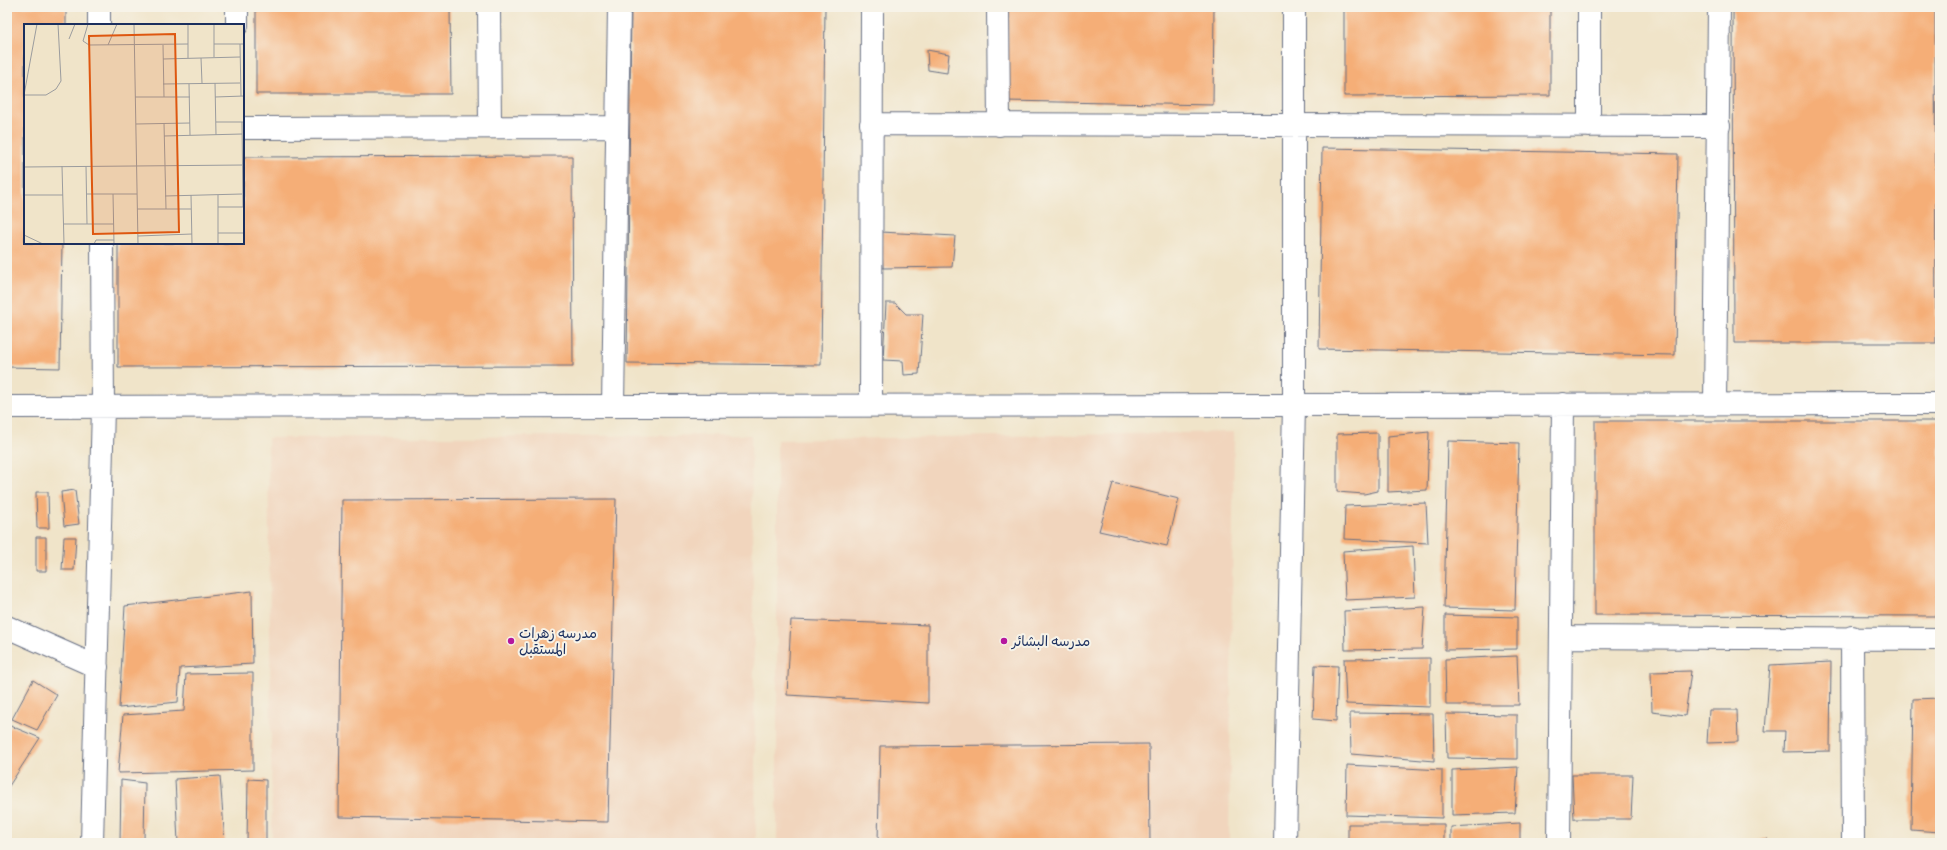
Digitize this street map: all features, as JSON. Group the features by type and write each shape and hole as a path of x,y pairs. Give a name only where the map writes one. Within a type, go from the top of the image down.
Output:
{"street":[{"path":"99,7 99,24"},
{"path":"237,7 237,24"},
{"path":"489,7 490,127"},
{"path":"614,406 619,7"},
{"path":"871,406 872,7"},
{"path":"998,7 999,125"},
{"path":"1285,843 1294,405 1294,7"},
{"path":"1589,7 1589,126"},
{"path":"1715,404 1719,7"},
{"path":"871,124 1718,126"},
{"path":"244,128 617,127"},
{"path":"92,843 103,407 102,244"},
{"path":"1559,843 1563,404"},
{"path":"7,407 1940,404"},
{"path":"7,627 97,667"},
{"path":"1562,637 1852,637 1940,639"},
{"path":"1852,637 1853,843"}],"shaded area":[{"name":"مدرسه البشائر","path":"1234,432 1229,843 777,843 777,440"},
{"name":"مدرسه زهرات المستقبل","path":"751,435 756,843 272,843 268,438"}],"building":[{"path":"7,7 66,7 66,24 24,24 24,244 62,244 60,368 7,367"},
{"path":"256,7 450,7 451,94 256,94"},
{"path":"631,7 825,7 821,365 627,363"},
{"path":"1008,7 1214,7 1213,105 1006,101"},
{"path":"1344,7 1550,7 1550,95 1344,96"},
{"path":"1733,7 1935,7 1936,343 1734,343"},
{"path":"927,50 949,54 947,73 928,70"},
{"path":"1322,148 1678,154 1675,355 1319,349"},
{"path":"572,156 573,366 118,367 118,244 244,244 244,157"},
{"path":"881,232 955,236 952,267 883,268"},
{"path":"886,303 895,303 906,314 923,314 919,374 904,375 903,361 883,360"},
{"path":"1595,421 1940,421 1940,616 1595,615"},
{"path":"1429,432 1427,490 1388,492 1388,436"},
{"path":"1378,433 1378,491 1364,494 1337,492 1337,434"},
{"path":"1448,441 1519,443 1515,610 1444,608"},
{"path":"1113,483 1179,499 1167,546 1099,531"},
{"path":"75,490 79,524 64,526 61,492"},
{"path":"36,492 48,492 49,528 37,528"},
{"path":"616,499 608,822 339,817 342,500"},
{"path":"1426,503 1428,543 1344,539 1345,506"},
{"path":"36,537 46,537 46,571 36,571"},
{"path":"64,537 76,537 74,570 62,570"},
{"path":"1413,546 1415,597 1345,600 1343,551"},
{"path":"252,591 253,664 180,668 178,702 119,708 125,606"},
{"path":"1425,607 1422,649 1345,650 1344,611"},
{"path":"1445,615 1517,617 1517,649 1445,650"},
{"path":"791,620 928,625 928,703 787,695"},
{"path":"1517,656 1519,705 1446,705 1445,659"},
{"path":"1430,658 1430,707 1346,704 1344,659"},
{"path":"1831,662 1830,751 1784,752 1785,731 1765,731 1770,665"},
{"path":"1315,665 1338,666 1336,721 1313,719"},
{"path":"1691,671 1685,716 1652,712 1651,672"},
{"path":"253,673 253,770 118,773 123,715 184,711 186,674"},
{"path":"33,680 57,695 37,730 12,719"},
{"path":"1940,698 1940,832 1911,830 1913,699"},
{"path":"1709,710 1737,710 1738,742 1707,743"},
{"path":"1350,713 1433,714 1434,761 1351,754"},
{"path":"1446,714 1517,715 1517,759 1447,758"},
{"path":"11,726 40,738 7,789 7,732"},
{"path":"1149,744 1150,843 878,843 880,746"},
{"path":"1347,765 1442,770 1442,818 1346,815"},
{"path":"1518,767 1515,813 1452,815 1452,770"},
{"path":"1572,775 1633,775 1631,819 1574,819"},
{"path":"220,776 225,843 178,843 175,779"},
{"path":"248,779 266,780 266,843 247,843"},
{"path":"121,780 145,783 144,841 149,843 120,843"},
{"path":"1520,823 1520,843 1451,843 1451,827"},
{"path":"1348,824 1444,824 1444,843 1348,843"},
{"path":"1768,839 1768,843 1741,843 1741,841"}],"place":[{"name":"مدرسه زهرات المستقبل","path":"511,641"},
{"name":"مدرسه البشائر","path":"1004,641"}]}
